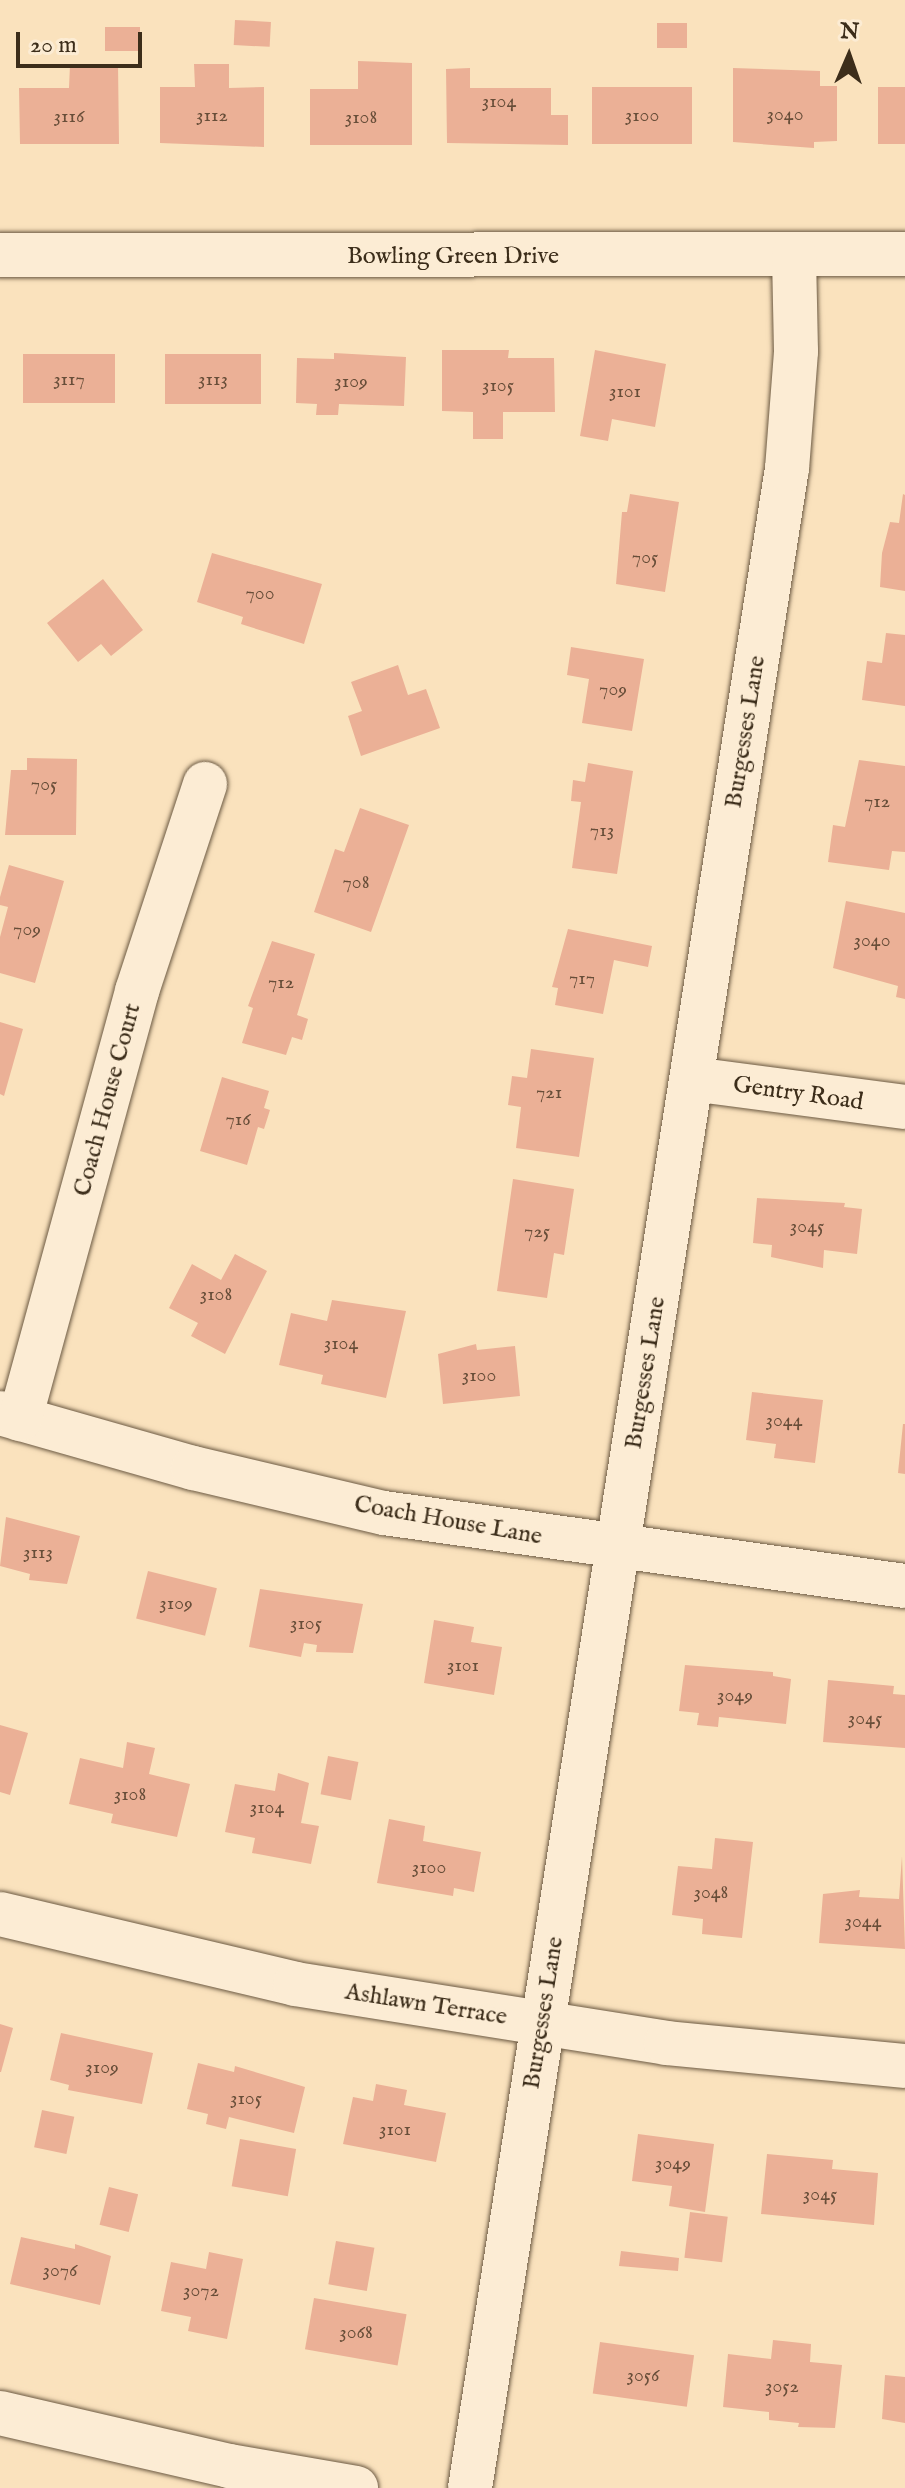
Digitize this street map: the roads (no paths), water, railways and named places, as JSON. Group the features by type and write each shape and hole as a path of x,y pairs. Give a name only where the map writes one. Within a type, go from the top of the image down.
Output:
{"street":[{"name":"Bowling Green Drive","path":"0,255 905,254"},
{"name":"Burgesses Lane","path":"470,2488 787,469 796,351 794,255"},
{"name":"Coach House Court","path":"10,1416 137,991 205,784"},
{"name":"Gentry Road","path":"692,1079 905,1107"},
{"name":"Coach House Lane","path":"10,1416 193,1468 384,1513 618,1549 905,1586"},
{"name":"Ashlawn Terrace","path":"0,1914 295,1984 666,2043 905,2066"},
{"path":"0,2413 229,2466 356,2488"}]}
